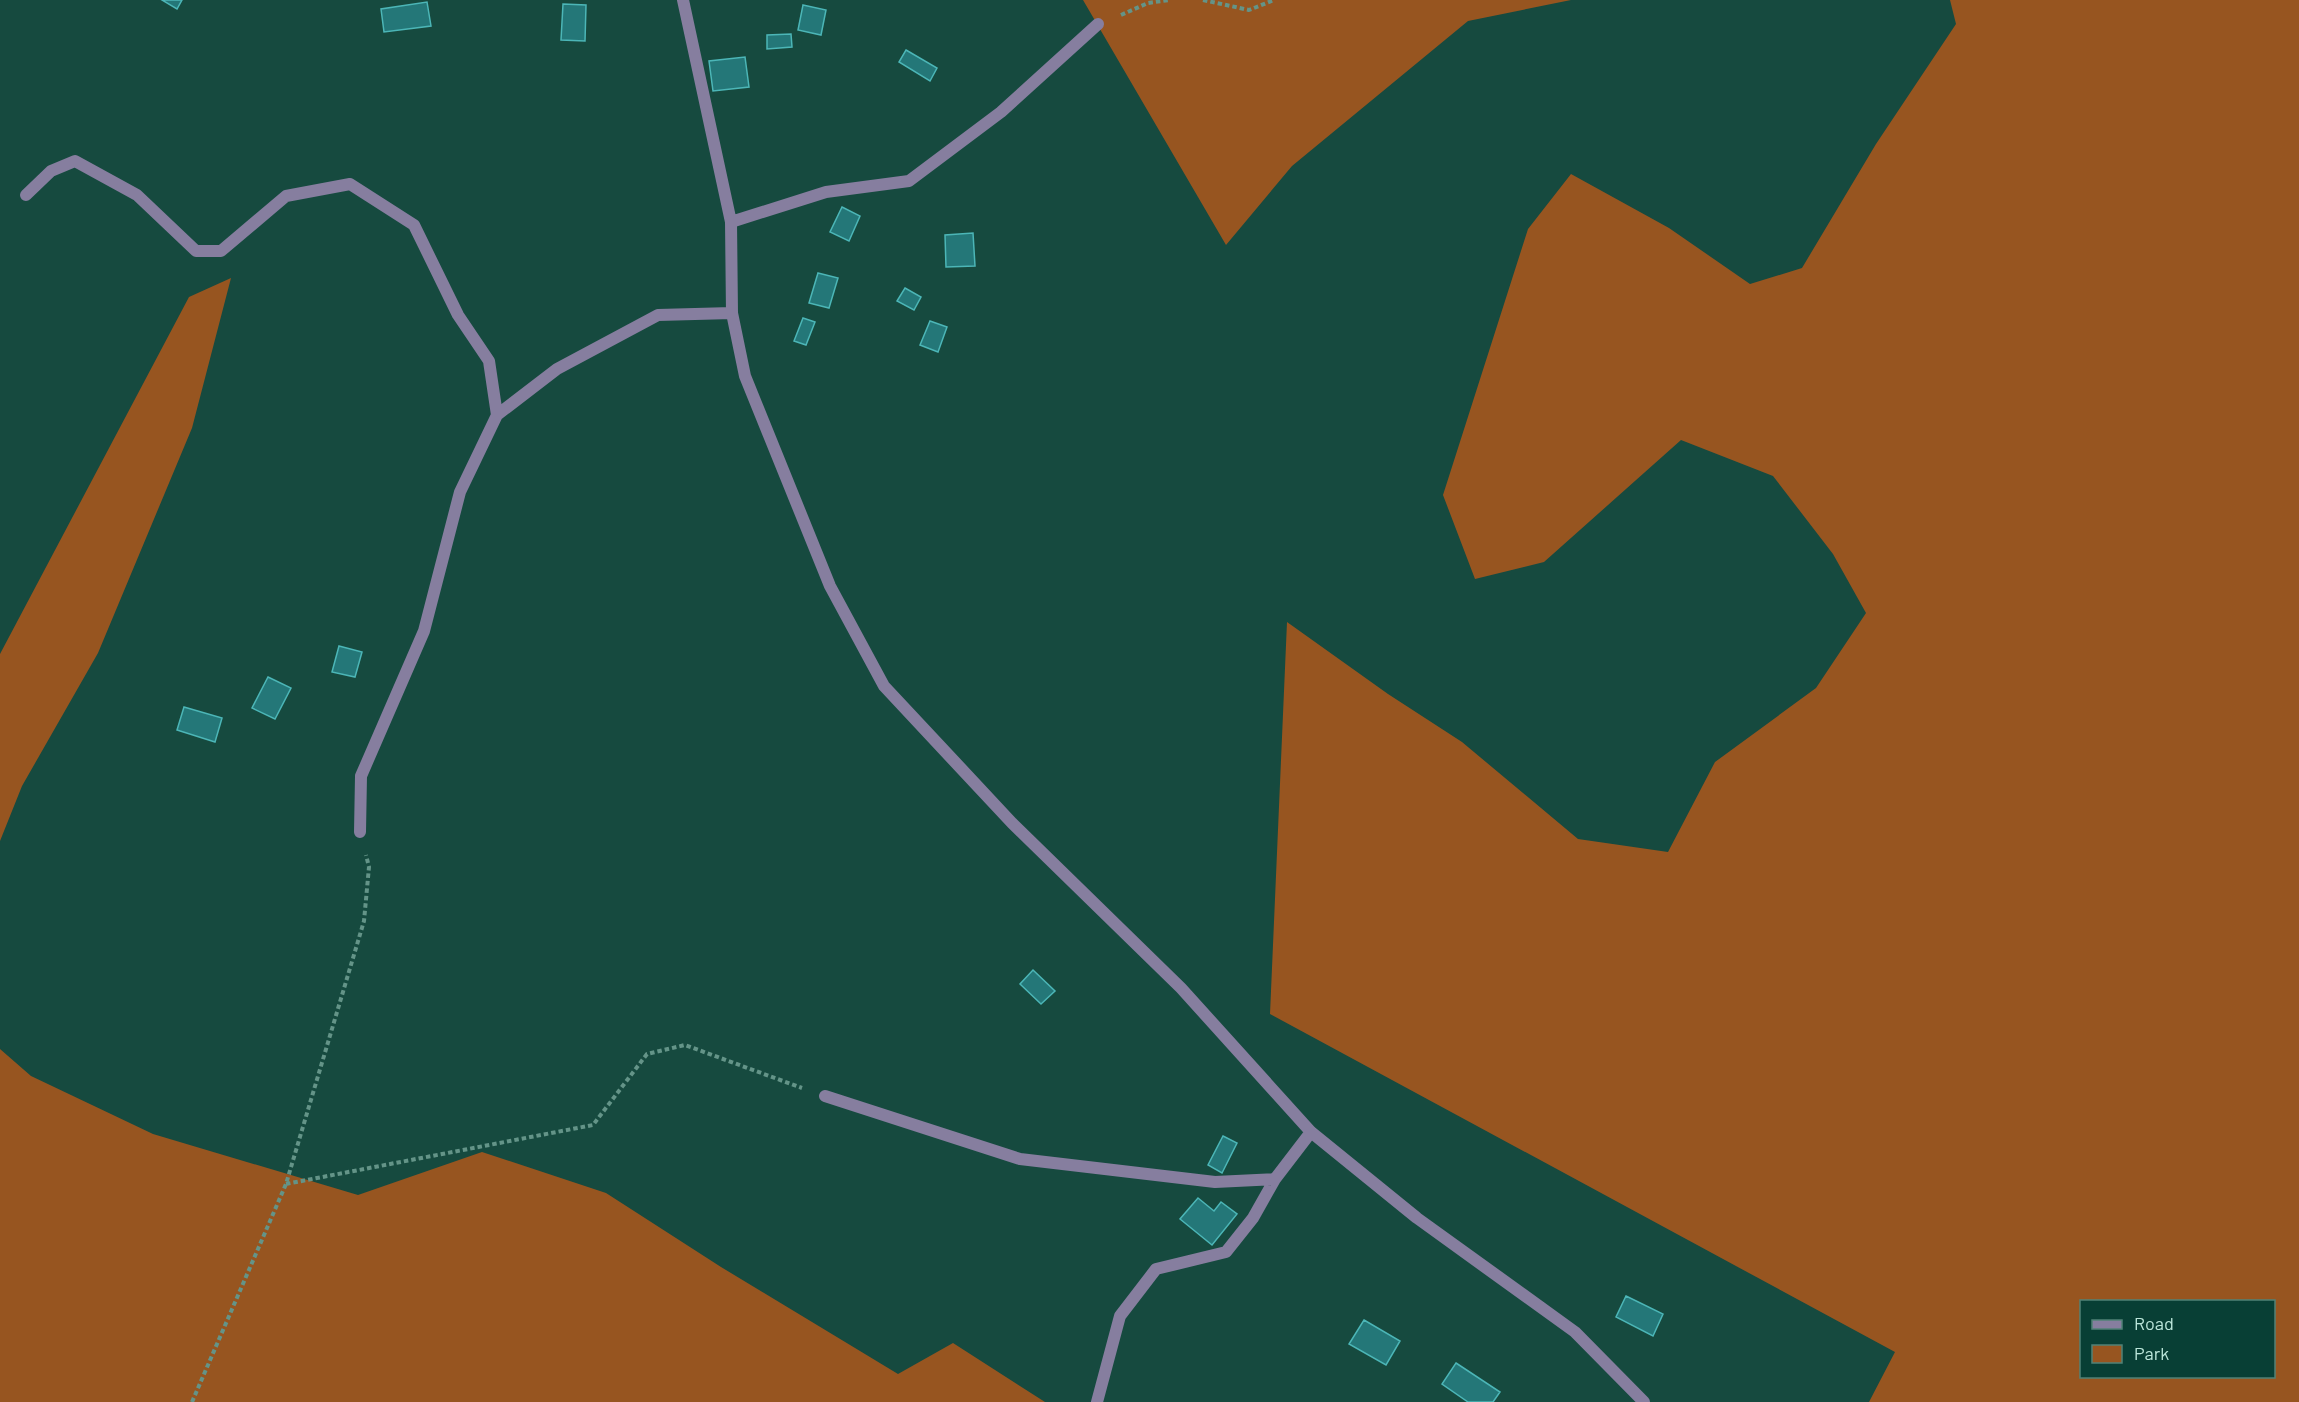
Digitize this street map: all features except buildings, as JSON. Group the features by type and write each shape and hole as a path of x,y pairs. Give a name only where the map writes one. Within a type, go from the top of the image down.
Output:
{"street":[{"path":"683,0 731,222 732,313 745,376 830,586 884,686 1012,823 1181,988 1311,1132 1417,1218 1575,1332 1644,1402"},
{"path":"731,222 826,192 909,181 1001,112 1098,24"},
{"path":"26,195 51,171 75,161 137,195 196,251 221,251 286,196 350,184 414,225 458,315 489,361 497,415"},
{"path":"360,832 361,776 424,631 460,492 497,415 557,369 658,315 732,313"},
{"path":"825,1096 1020,1159 1215,1182 1275,1179"},
{"path":"1097,1402 1120,1316 1156,1269 1226,1252 1253,1218 1275,1179 1311,1132"}],"path":[{"path":"1098,24 1148,3 1168,0"},
{"path":"1203,0 1249,10 1274,0"},
{"path":"192,1402 286,1184 364,921 369,867 360,832"},
{"path":"286,1184 592,1125 647,1054 685,1045 825,1096"}],"green space":[{"path":"1083,0 1571,0 1468,21 1292,166 1226,245"},
{"path":"1950,0 2299,0 2299,1402 1869,1402 1895,1352 1270,1014 1287,622 1388,694 1462,742 1578,839 1668,852 1715,762 1816,688 1866,613 1833,554 1773,476 1681,440 1544,562 1475,579 1443,495 1528,229 1571,174 1669,228 1750,284 1802,268 1876,144 1956,24"},
{"path":"231,278 192,428 98,653 22,786 0,841 0,654 189,297"},
{"path":"0,1049 31,1076 153,1134 358,1195 482,1152 606,1193 721,1267 898,1374 953,1343 1045,1402 0,1402"}]}
